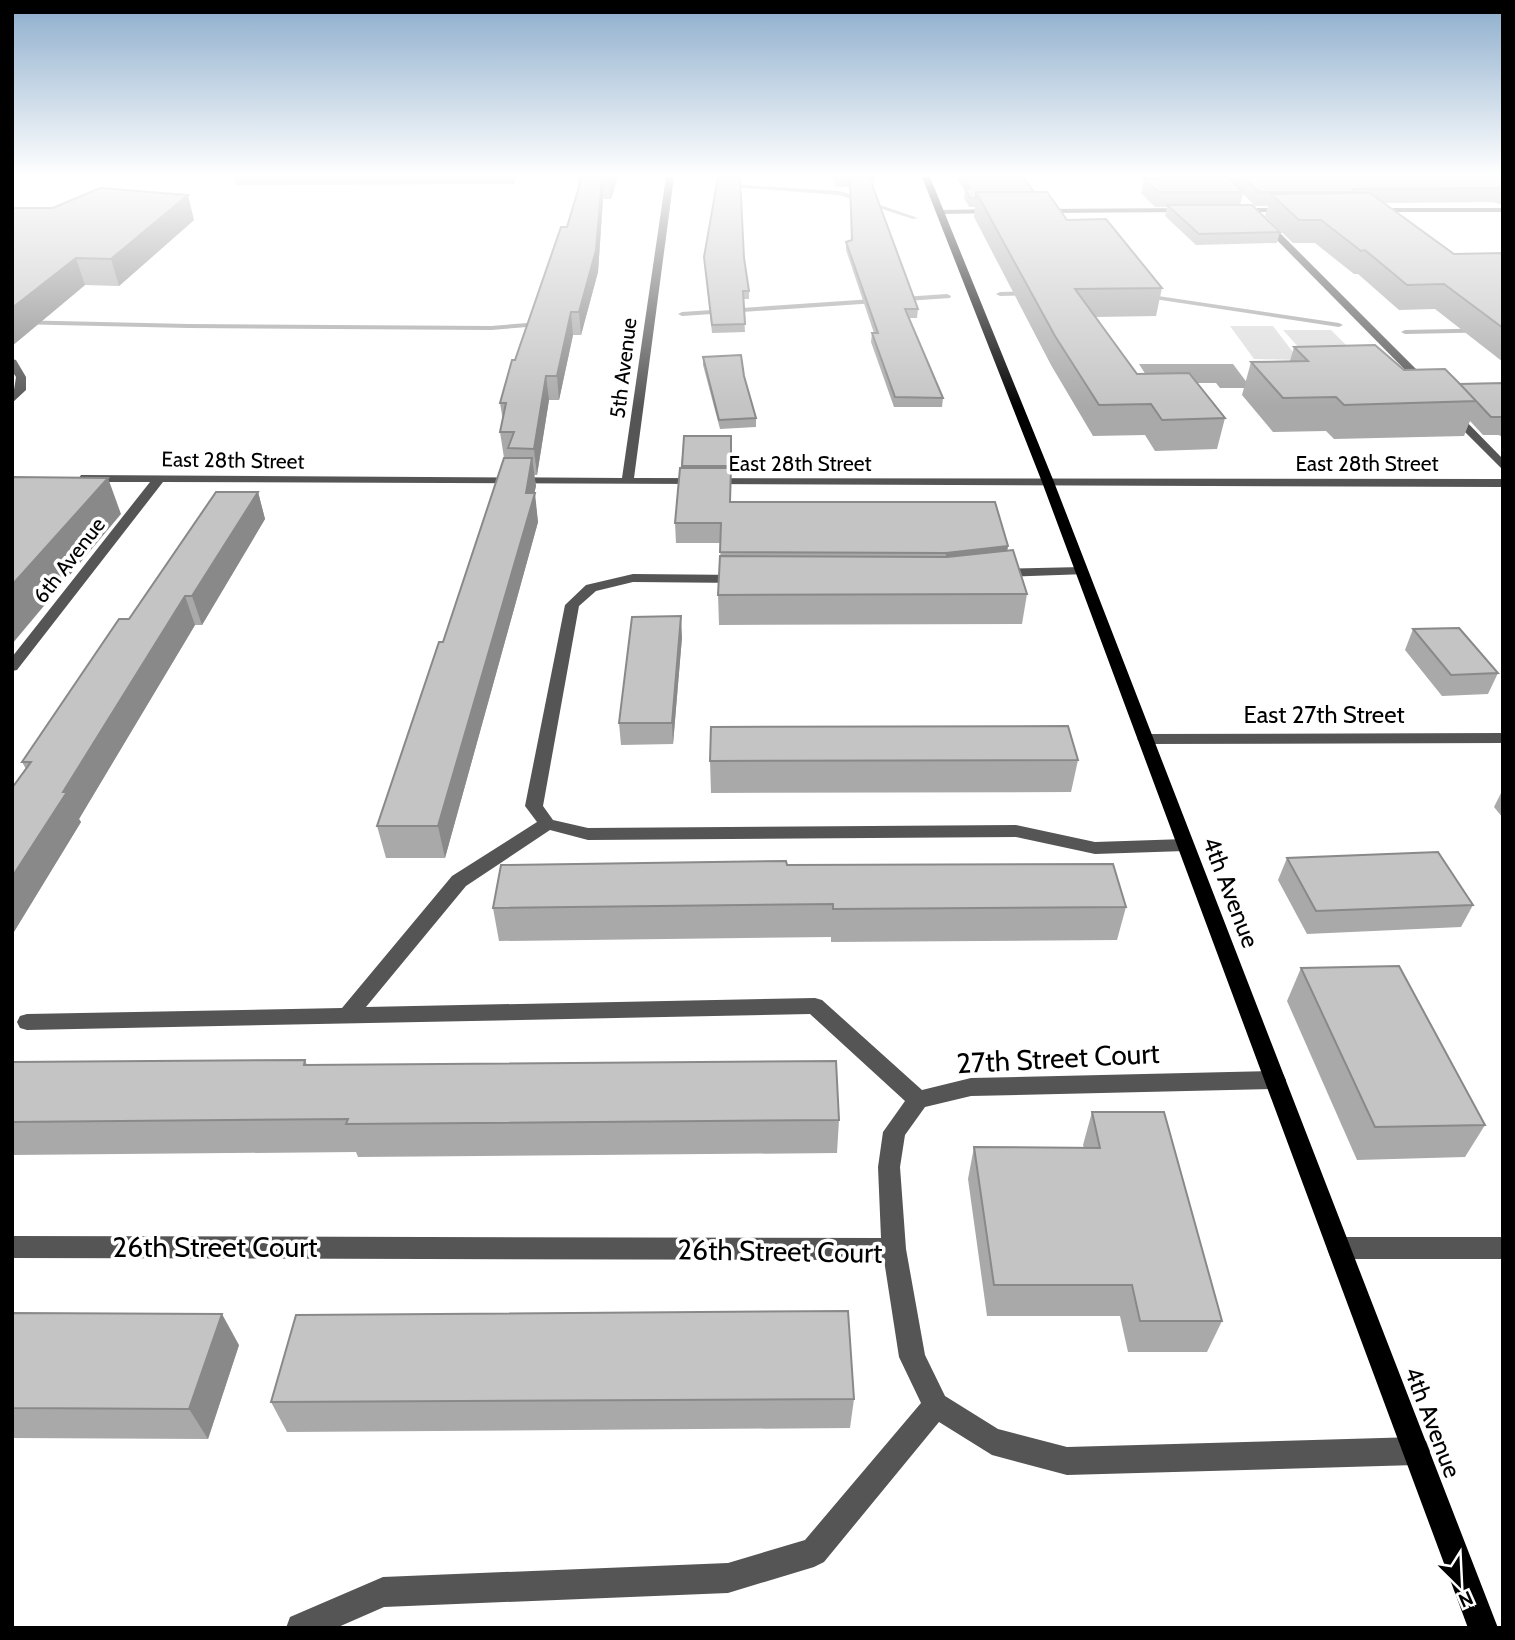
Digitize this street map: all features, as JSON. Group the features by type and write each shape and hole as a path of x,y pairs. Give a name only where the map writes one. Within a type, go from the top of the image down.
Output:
{"main road":[{"name":"4th Avenue","path":"957,254 1048,482 1483,1628"}],"street":[{"name":"5th Avenue","path":"628,482 658,254"},
{"path":"1294,254 1437,397"},
{"path":"12,362 21,377 21,390 12,400"},
{"path":"1446,407 1503,466"},
{"name":"East 28th Street","path":"66,478 1503,483"},
{"name":"6th Avenue","path":"12,667 160,478"},
{"path":"987,575 1082,571"},
{"path":"755,579 633,578 591,588 572,604 534,806 547,824 588,834 1016,831 1095,848 1185,845"},
{"name":"East 27th Street","path":"1145,739 1503,738"},
{"path":"348,1016 459,881 547,824"},
{"path":"27,1022 815,1006 918,1100 894,1132 889,1167 894,1249"},
{"name":"27th Street Court","path":"918,1100 971,1087 1275,1080"},
{"name":"26th Street Court","path":"12,1247 894,1249 912,1357 936,1405"},
{"path":"1339,1248 1503,1248"},
{"path":"304,1627 383,1592 728,1578 814,1552 936,1405 992,1441 1067,1461 1416,1451"}],"shaded area":[{"path":"1230,326 1273,326 1299,360 1254,359"},
{"path":"1283,330 1331,330 1362,361 1311,361"},
{"path":"1139,364 1233,364 1251,388 1220,388 1216,383 1151,383"}],"building":[{"path":"12,254 118,254 111,259 76,258 12,308"},
{"path":"552,254 595,254 579,312 571,312 557,376 546,376 534,449 508,448 514,432 500,432 506,403 500,403 512,360 515,360"},
{"path":"705,254 744,254 749,291 743,291 745,324 712,325"},
{"path":"850,254 898,254 918,309 905,309 943,398 895,397 872,333 878,333"},
{"path":"1010,254 1134,254 1162,288 1075,289 1137,374 1189,373 1225,418 1162,420 1151,404 1099,405 1055,336"},
{"path":"1369,254 1503,254 1503,328 1444,284 1407,285"},
{"path":"1375,345 1404,370 1445,369 1477,401 1344,405 1336,397 1283,398 1251,362 1308,361 1294,347"},
{"path":"741,355 756,418 719,420 703,357"},
{"path":"1503,383 1503,417 1491,417 1460,384"},
{"path":"684,436 731,436 731,466 682,466"},
{"path":"504,458 532,458 526,493 535,493 438,826 377,826 439,642 443,642"},
{"path":"680,468 731,468 730,502 995,502 1008,546 946,553 720,552 721,523 675,523"},
{"path":"12,477 108,478 12,585"},
{"path":"216,492 258,492 192,596 185,596 63,792 67,792 12,877 12,788 31,762 22,762 119,619 129,619"},
{"path":"1013,550 1027,594 718,595 720,556 947,557"},
{"path":"681,616 672,723 619,723 632,617"},
{"path":"1459,628 1498,673 1451,675 1413,629"},
{"path":"1068,726 1078,760 710,761 711,727"},
{"path":"1438,852 1473,905 1316,911 1287,858"},
{"path":"786,861 787,865 1113,864 1126,907 833,909 833,904 493,908 501,865"},
{"path":"1399,966 1485,1125 1375,1127 1301,968"},
{"path":"305,1060 304,1065 836,1061 839,1120 346,1124 348,1119 12,1122 12,1062"},
{"path":"1092,1112 1164,1112 1222,1321 1140,1321 1132,1285 994,1285 974,1147 1100,1148"},
{"path":"848,1311 854,1399 271,1402 296,1315"},
{"path":"12,1313 222,1314 189,1409 12,1408"}],"waterway":[{"path":"1000,294 1030,293"},
{"path":"1141,295 1339,325"},
{"path":"682,314 947,296"},
{"path":"12,322 491,328 540,324"},
{"path":"1405,332 1503,330"}]}
